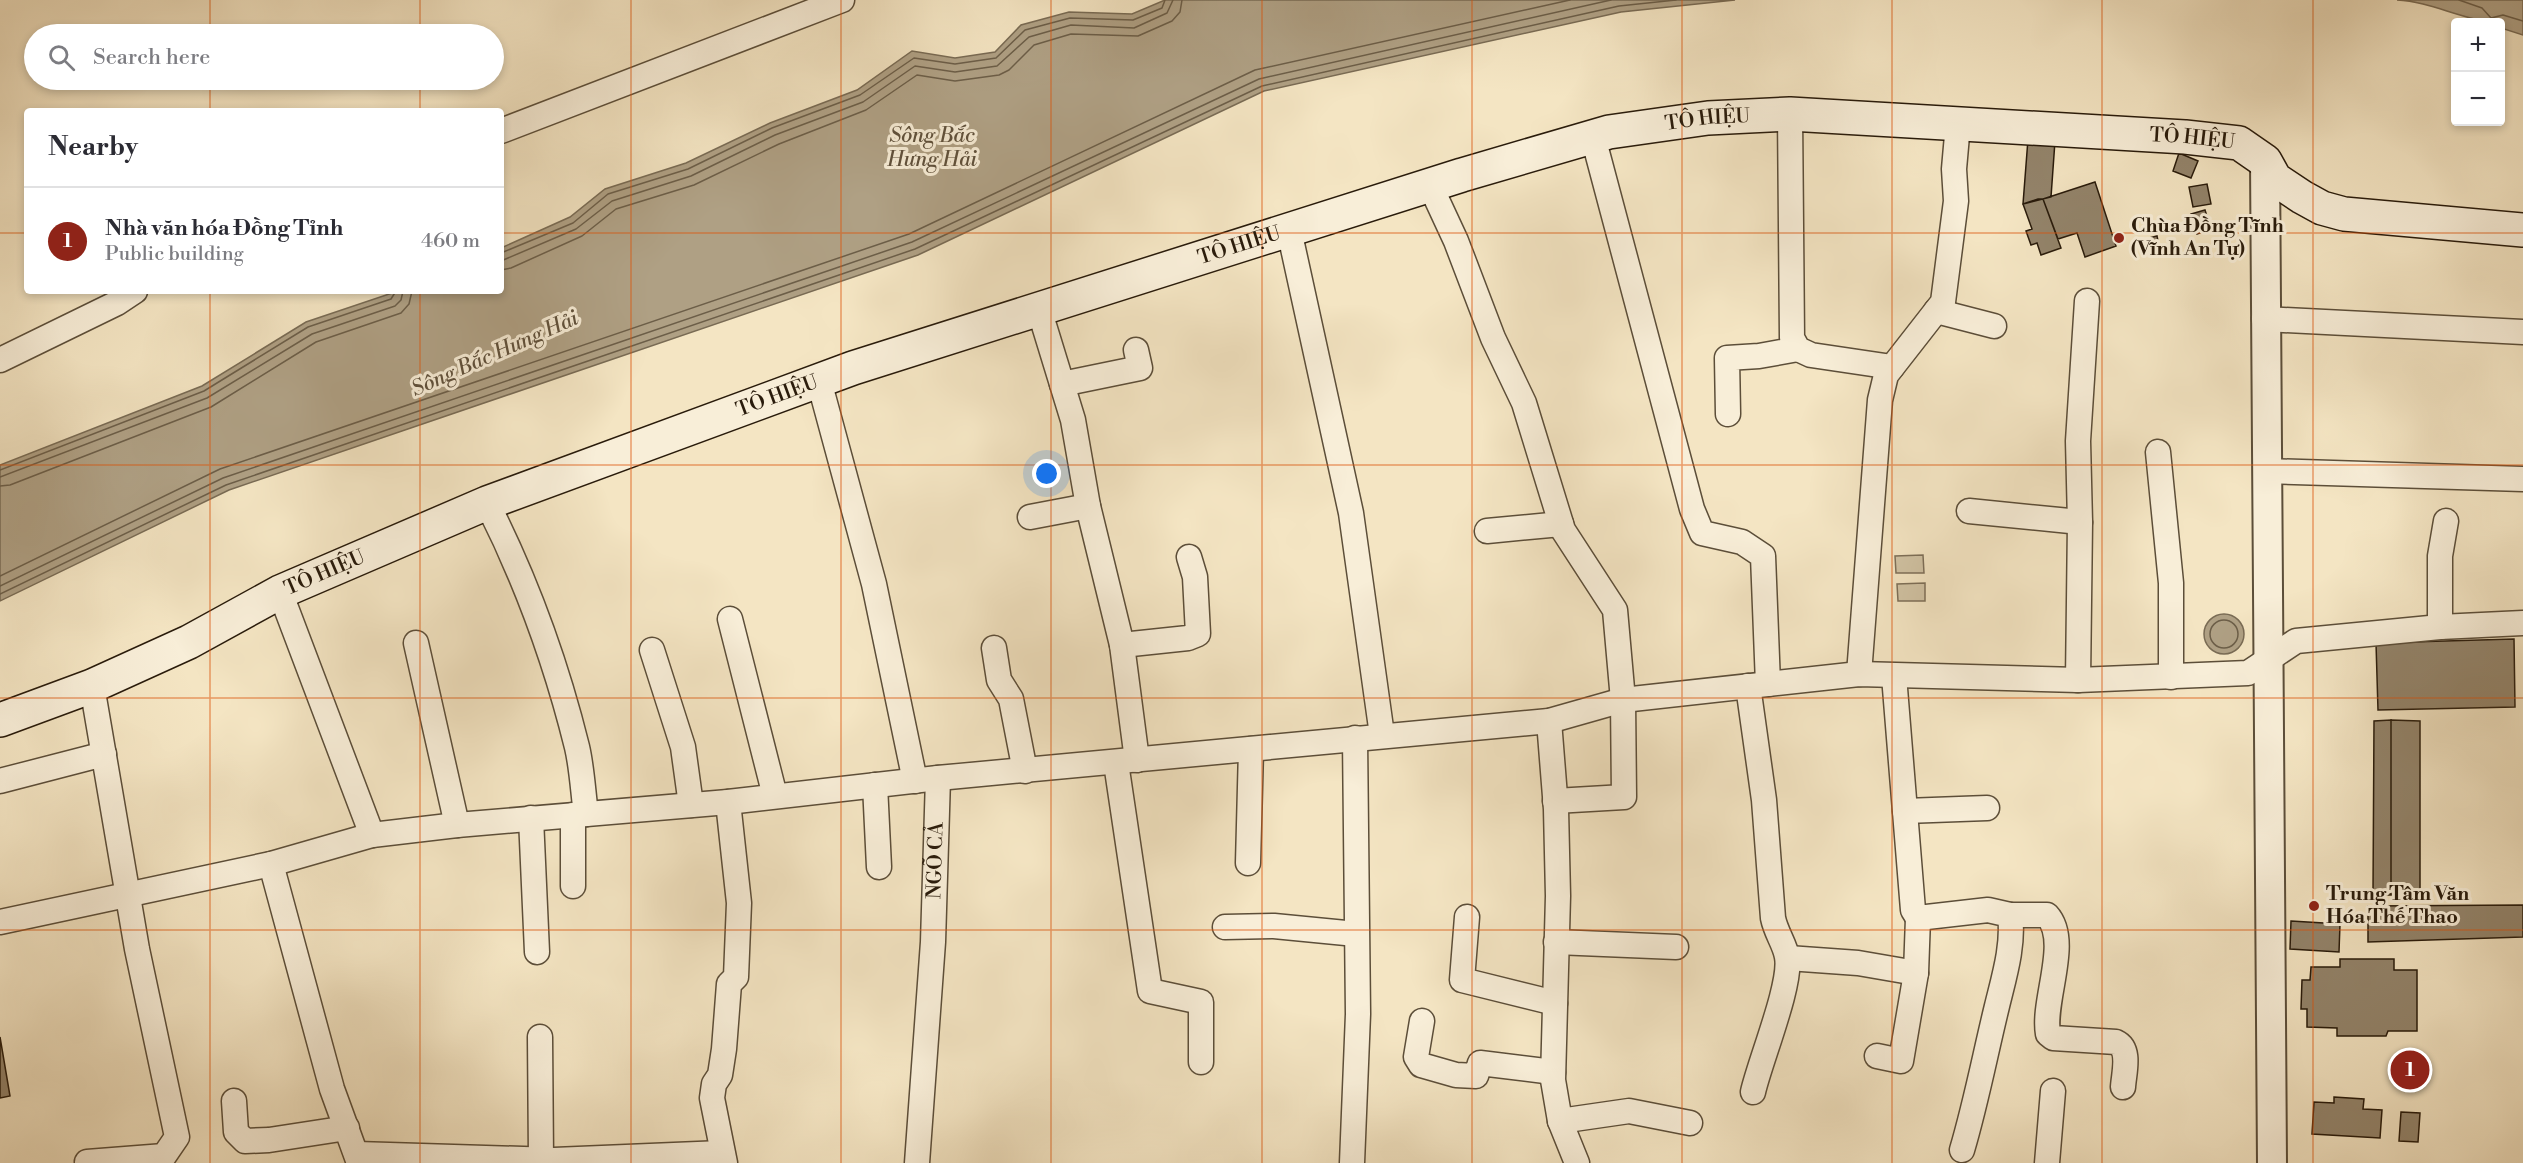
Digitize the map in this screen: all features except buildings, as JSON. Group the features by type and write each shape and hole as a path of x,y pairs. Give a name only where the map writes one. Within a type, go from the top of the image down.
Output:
{"main road":[{"name":"TÔ HIỆU","path":"0,720 92,686 189,642 280,592 487,503 819,381 1430,185 1609,132 1708,118 1790,114 1878,117 2184,137 2239,143 2265,161 2275,179 2322,208 2344,214 2523,231"}],"street":[{"path":"504,130 842,0"},
{"path":"1790,114 1792,338 1798,349"},
{"path":"1859,674 1880,400 1886,375 1942,302 1956,201 1954,169 1958,124"},
{"path":"1593,138 1692,509 1701,533 1742,542 1763,556 1758,685 1764,800 1773,918 1776,935 1788,958 1773,1028 1753,1092"},
{"path":"2265,161 2264,319 2272,1163"},
{"path":"1430,185 1456,240 1493,338 1524,403 1561,524 1615,610 1623,700 1624,797 1555,801"},
{"path":"1289,230 1351,513 1382,735"},
{"path":"0,360 117,303 130,294"},
{"path":"2078,680 2080,522 2078,441 2088,301"},
{"path":"1039,309 1073,420 1088,506 1122,645 1127,762 1150,991 1201,1002 1201,1062"},
{"path":"1936,310 1994,326"},
{"path":"2264,319 2523,332"},
{"path":"1728,414 1727,357 1759,356 1798,349 1811,355 1892,367"},
{"path":"1062,384 1140,368 1136,350"},
{"name":"NGÕ CẢ","path":"819,381 926,780 933,942 917,1163"},
{"path":"2158,452 2171,583 2171,677"},
{"path":"2266,471 2523,479"},
{"path":"487,503 514,556 537,615 578,748 579,815 573,886"},
{"path":"1030,517 1088,506"},
{"path":"1969,511 2080,522"},
{"path":"2440,627 2440,556 2446,521"},
{"path":"1487,531 1561,524"},
{"path":"1122,645 1188,638 1198,634 1195,577 1189,557"},
{"path":"280,592 372,836"},
{"path":"730,619 775,796"},
{"path":"0,922 271,864 372,836 457,825 579,815 637,814 691,805 874,785 1127,762 1382,735 1549,721 1623,700 1859,674 2078,680 2248,673 2296,641 2440,627 2523,623"},
{"path":"416,643 457,825"},
{"path":"994,648 999,680 1011,699 1025,771"},
{"path":"652,650 683,747 691,805"},
{"path":"1877,1056 1900,1061 1916,973 1918,918 1913,910 1894,676"},
{"path":"87,1162 164,1156 177,1137 127,896 92,686"},
{"path":"1549,721 1555,801 1556,942 1553,1072 1560,1121 1578,1163"},
{"path":"1352,1163 1358,1014 1355,738"},
{"path":"1248,863 1251,749"},
{"path":"0,781 104,754"},
{"path":"874,785 879,867"},
{"path":"271,864 332,1089 358,1158 552,1161 724,1158 712,1098 714,1084 720,1075 729,984 736,977 739,903 728,802"},
{"path":"1905,811 1987,808"},
{"path":"531,818 537,952"},
{"path":"1918,918 1988,910 2010,915 2047,915 2054,923 2056,946 2048,1034 2053,1038 2116,1042 2122,1045 2125,1051 2123,1087"},
{"path":"1962,1150 1978,1099 2004,979 2011,926 2010,915"},
{"path":"1467,917 1462,980 1555,1003"},
{"path":"1225,927 1274,926 1356,934"},
{"path":"1556,942 1676,947"},
{"path":"1788,958 1858,963 1916,973"},
{"path":"1422,1022 1416,1057 1420,1065 1476,1076 1480,1063 1553,1072"},
{"path":"540,1037 552,1161"},
{"path":"2047,1163 2053,1091"},
{"path":"234,1101 236,1132 245,1141 269,1140 347,1128"},
{"path":"1560,1121 1629,1111 1690,1123"}],"shaded area":[{"path":"1923,555 1924,573 1896,573 1895,556"},
{"path":"1925,583 1925,601 1898,601 1897,584"}],"water":[{"name":"Sông Bắc Hưng Hải","path":"1165,0 1735,0 1621,12 1264,91 918,255 229,490 0,601 0,465 202,386 306,322 389,294 504,294 504,247 570,217 605,189 686,163 770,123 857,90 912,51 955,58 995,52 1021,25 1069,12 1132,14"},
{"path":"2397,0 2523,0 2523,35 2505,29 2505,18 2471,18"},
{"path":"2224,614 2232,615 2238,620 2243,626 2243,642 2238,648 2232,653 2224,654 2216,653 2210,648 2205,642 2204,634 2205,626 2210,620 2216,615"}],"place":[{"name":"Chùa Đồng Tĩnh (Vĩnh An Tự)","path":"2119,238"},
{"name":"Trung Tâm Văn Hóa Thế Thao","path":"2314,906"},
{"name":"Nhà văn hóa Đồng Tỉnh","path":"2410,1070"}]}
